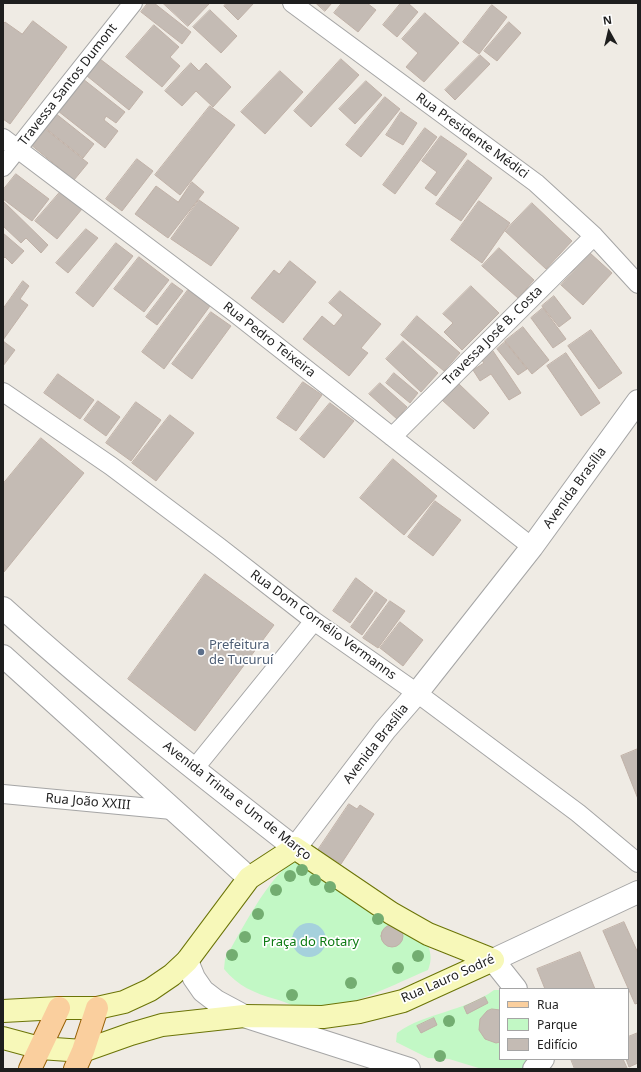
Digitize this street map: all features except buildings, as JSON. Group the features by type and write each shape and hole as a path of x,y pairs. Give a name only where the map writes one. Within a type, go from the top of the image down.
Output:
{"main road":[{"name":"Avenida Brasília","path":"59,1008 97,1008 124,1002 150,990 172,975 187,961 249,878 295,848"},
{"name":"Avenida Trinta e Um de Março","path":"295,848 391,913 428,934 493,960"},
{"name":"Rua Lauro Sodré","path":"3,1038 79,1060 162,1025 244,1016 323,1017 359,1012 403,1001 493,960"},
{"path":"3,1011 59,1008 30,1069"},
{"path":"79,1060 97,1008"}],"street":[{"name":"Travessa Santos Dumont","path":"3,167 133,3"},
{"name":"Rua Presidente Médici","path":"292,3 536,183 594,236 638,284"},
{"name":"Rua Pedro Teixeira","path":"3,138 235,313 532,547"},
{"name":"Travessa José B. Costa","path":"392,437 594,236"},
{"name":"Rua Dom Cornélio Vermanns","path":"3,392 117,471 314,622 417,693 578,813 638,863"},
{"name":"Avenida Brasília","path":"295,848 384,730 417,693 532,547 638,401"},
{"name":"Avenida Trinta e Um de Março","path":"3,608 49,649 194,769 295,848"},
{"path":"194,769 314,622"},
{"path":"3,656 249,878"},
{"name":"Rua João XXIII","path":"3,794 172,810"},
{"name":"Rua Lauro Sodré","path":"493,960 638,892"},
{"path":"493,960 515,988"},
{"path":"187,961 194,978 203,991 216,1002 244,1016 409,1069"},
{"path":"534,1069 542,1060"}],"green space":[{"name":"Praça do Rotary","path":"300,859 428,945 431,957 428,970 369,996 337,1007 322,1010 310,1010 297,1007 260,994 247,988 229,975 224,969 225,959 248,918 268,887 279,874 290,864"},
{"path":"494,990 499,990 499,1060 536,1060 526,1069 482,1069 449,1059 428,1058 396,1042 397,1033 408,1026 458,1008"}],"water":[{"path":"306,923 312,923 316,924 323,930 326,940 325,947 319,954 312,957 306,957 302,956 295,950 292,943 292,937 293,933 299,926"}],"place":[{"name":"Prefeitura de Tucuruí","path":"201,652"}]}
